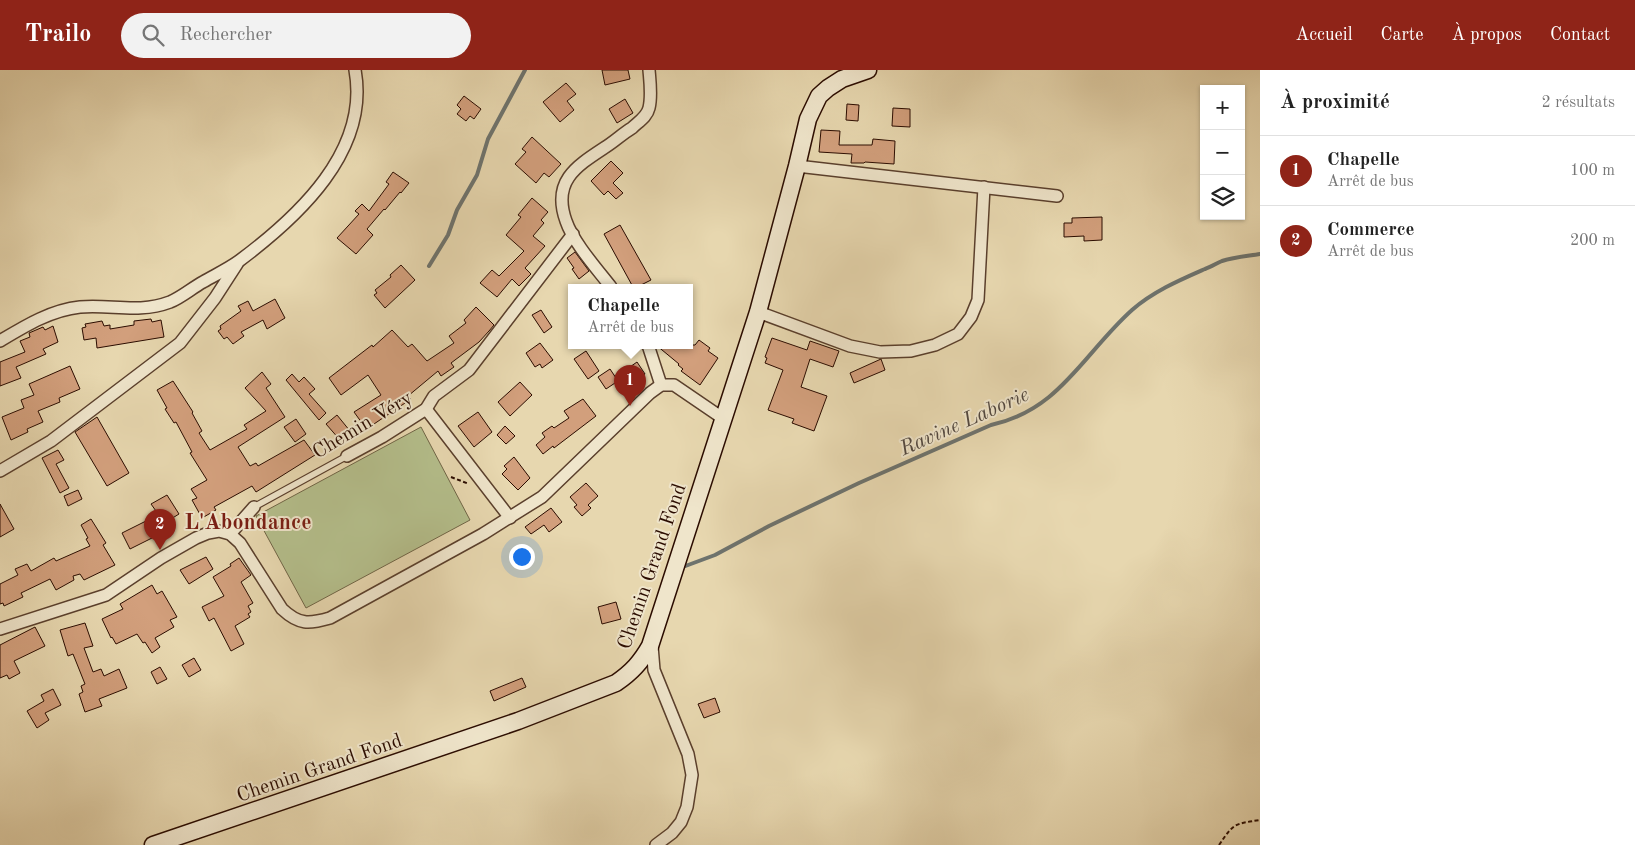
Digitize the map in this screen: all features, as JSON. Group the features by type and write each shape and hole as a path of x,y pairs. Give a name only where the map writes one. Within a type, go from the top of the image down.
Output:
{"street":[{"path":"0,341 43,316 80,307 141,309 171,302 238,262 296,214 328,176 346,145 353,124 357,104 355,70"},
{"path":"609,284 572,234 566,222 562,195 571,173 580,164 643,119 649,109 649,70"},
{"name":"Chemin Grand Fond","path":"153,845 518,721 616,682 630,674 641,662 650,646 758,312 808,119 819,96 828,88 842,80 868,70"},
{"path":"797,166 1057,196"},
{"path":"758,312 850,346 880,352 911,351 935,345 958,334 971,318 978,300 984,187"},
{"name":"Chemin Véry","path":"347,456 426,409 434,396 469,370 572,234"},
{"path":"0,471 51,441 180,343 215,298 238,262"},
{"path":"649,349 661,385"},
{"path":"0,629 106,595 161,558 196,538 219,531 230,534 240,543 282,609 291,617 301,622 315,622 337,614 510,518 542,497 650,393 661,385 674,385 718,415 724,417"},
{"path":"426,409 510,518"},
{"name":"Chemin Véry","path":"230,534 254,507"},
{"path":"650,646 652,646 654,670 688,754 692,776 687,807 681,822 672,833 656,845"}],"lane":[{"name":"Chemin Véry","path":"254,507 347,456"}],"path":[{"path":"1219,845 1232,826 1260,820"}],"green space":[{"path":"421,427 470,520 306,608 256,516"}],"building":[{"path":"602,70 628,70 630,79 605,85"},
{"path":"566,83 576,94 567,101 574,110 560,122 543,102"},
{"path":"464,96 481,109 474,119 470,116 466,121 457,114 461,109 457,105"},
{"path":"625,99 633,113 617,123 609,109"},
{"path":"847,104 859,105 858,121 846,120"},
{"path":"893,108 910,109 910,127 892,126"},
{"path":"821,130 840,131 839,145 872,145 873,139 895,141 894,164 851,163 852,154 819,152"},
{"path":"532,137 561,164 549,177 544,173 536,183 515,164 526,152 522,149"},
{"path":"611,161 623,173 613,183 623,193 616,199 608,191 604,195 591,181"},
{"path":"393,172 409,183 367,229 373,235 356,254 337,238 359,214 355,211 362,204 369,211 389,184 386,182"},
{"path":"532,198 548,212 541,220 544,223 533,236 545,246 525,268 531,274 519,286 512,279 497,297 480,283 492,270 499,276 524,251 506,235 521,217 518,215"},
{"path":"1102,217 1102,240 1084,241 1084,236 1064,237 1064,223 1072,223 1072,218"},
{"path":"620,225 651,280 643,284 631,284 604,234"},
{"path":"575,252 589,271 579,279 567,258"},
{"path":"401,265 415,280 385,308 374,295 377,293 375,290 391,277 390,275"},
{"path":"275,299 285,318 267,329 263,320 241,332 244,336 233,344 227,337 224,339 218,331 221,329 220,326 241,311 238,306 248,301 253,311"},
{"path":"476,307 494,325 489,331 479,342 451,363 454,367 441,376 438,371 408,396 411,399 371,426 368,419 362,423 354,412 381,395 368,375 341,395 329,378 372,345 373,347 392,330 408,347 412,344 427,361 454,343 449,336 466,323 464,320"},
{"path":"541,310 552,327 544,333 532,315"},
{"path":"151,319 152,322 161,320 164,337 97,348 96,338 84,340 82,328 86,327 85,324 102,321 104,326 110,325 110,329 134,325 134,321"},
{"path":"53,326 58,342 43,349 46,354 16,367 21,378 0,386 0,362 25,352 20,341 30,337 29,333 43,327 45,330"},
{"path":"772,338 807,350 810,341 839,351 833,367 810,359 801,387 827,396 814,431 792,423 794,419 768,410 783,370 765,363 767,358 765,357"},
{"path":"699,340 710,348 708,351 718,358 700,385 681,371 683,369 679,364 661,349 693,349 693,345"},
{"path":"540,343 553,360 542,368 540,364 535,367 526,353"},
{"path":"586,351 599,371 588,379 574,359"},
{"path":"881,359 885,370 854,383 850,373"},
{"path":"637,362 645,374 634,381 627,369"},
{"path":"70,366 80,389 59,398 60,402 38,411 43,422 27,429 28,432 11,440 2,417 24,408 21,400 34,395 29,384"},
{"path":"610,369 618,381 606,389 598,377"},
{"path":"262,372 271,384 266,388 285,417 238,447 250,466 256,463 258,466 304,440 315,455 256,492 252,486 214,507 216,510 202,518 192,500 197,498 191,489 207,480 190,453 192,452 176,422 174,423 165,409 167,408 157,390 173,381 193,412 202,431 199,433 210,450 247,429 244,425 266,411 245,388"},
{"path":"292,374 299,382 304,377 315,389 309,394 326,413 319,420 286,380"},
{"path":"520,382 532,395 510,416 498,402"},
{"path":"583,399 596,416 554,448 553,446 543,454 536,445 545,437 542,433 569,418 564,411"},
{"path":"478,412 492,432 474,447 458,426"},
{"path":"337,415 350,431 340,440 326,424"},
{"path":"97,417 129,473 107,486 75,432"},
{"path":"296,419 306,434 295,442 284,427"},
{"path":"505,426 515,436 506,444 497,435"},
{"path":"58,450 64,460 56,464 69,488 60,493 42,458"},
{"path":"514,457 530,478 518,490 502,474 507,469 504,466"},
{"path":"586,483 598,496 588,505 591,508 582,516 574,507 577,505 570,497"},
{"path":"78,490 82,499 68,506 64,496"},
{"path":"167,495 179,514 150,532 152,538 130,549 122,533 156,516 153,513 156,511 151,504"},
{"path":"0,504 14,529 0,537"},
{"path":"551,508 562,522 549,532 544,525 531,534 525,527"},
{"path":"91,519 106,543 103,545 115,565 84,580 80,574 73,576 74,580 56,590 50,579 21,593 23,597 4,606 3,603 0,604 0,584 18,575 15,569 27,564 31,571 54,558 56,561 90,546 81,525"},
{"path":"206,557 213,569 189,584 180,570"},
{"path":"239,558 251,575 241,582 253,603 248,606 251,612 248,614 250,617 235,626 244,644 231,651 214,618 209,621 202,607 224,596 213,577 231,566 230,564"},
{"path":"152,585 157,594 162,591 177,617 170,620 174,627 155,638 160,647 152,653 137,634 116,644 102,619 123,609 120,604"},
{"path":"616,602 621,619 602,624 598,607"},
{"path":"85,623 93,646 84,648 93,672 101,669 104,676 119,669 127,688 99,699 102,706 85,712 79,694 83,692 81,686 85,684 73,654 68,656 60,630"},
{"path":"35,627 45,646 14,661 20,673 9,679 7,675 0,678 0,645"},
{"path":"194,658 201,670 189,677 182,665"},
{"path":"160,667 167,679 157,684 151,672"},
{"path":"522,678 526,687 494,701 490,691"},
{"path":"53,689 61,705 45,713 49,720 37,728 27,711 44,701 41,695"},
{"path":"715,698 720,712 704,718 698,704"}],"waterway":[{"path":"429,266 448,235 457,210 477,175 488,139 525,70"},
{"name":"Ravine Laborie","path":"680,568 715,555 769,526 859,483 991,425 1015,418 1053,394 1115,327 1149,297 1222,261 1260,254"}],"place":[{"name":"Chapelle","path":"630,406"},
{"name":"Commerce","path":"160,550"}],"district":[{"name":"L'Abondance","path":"248,521"}]}
